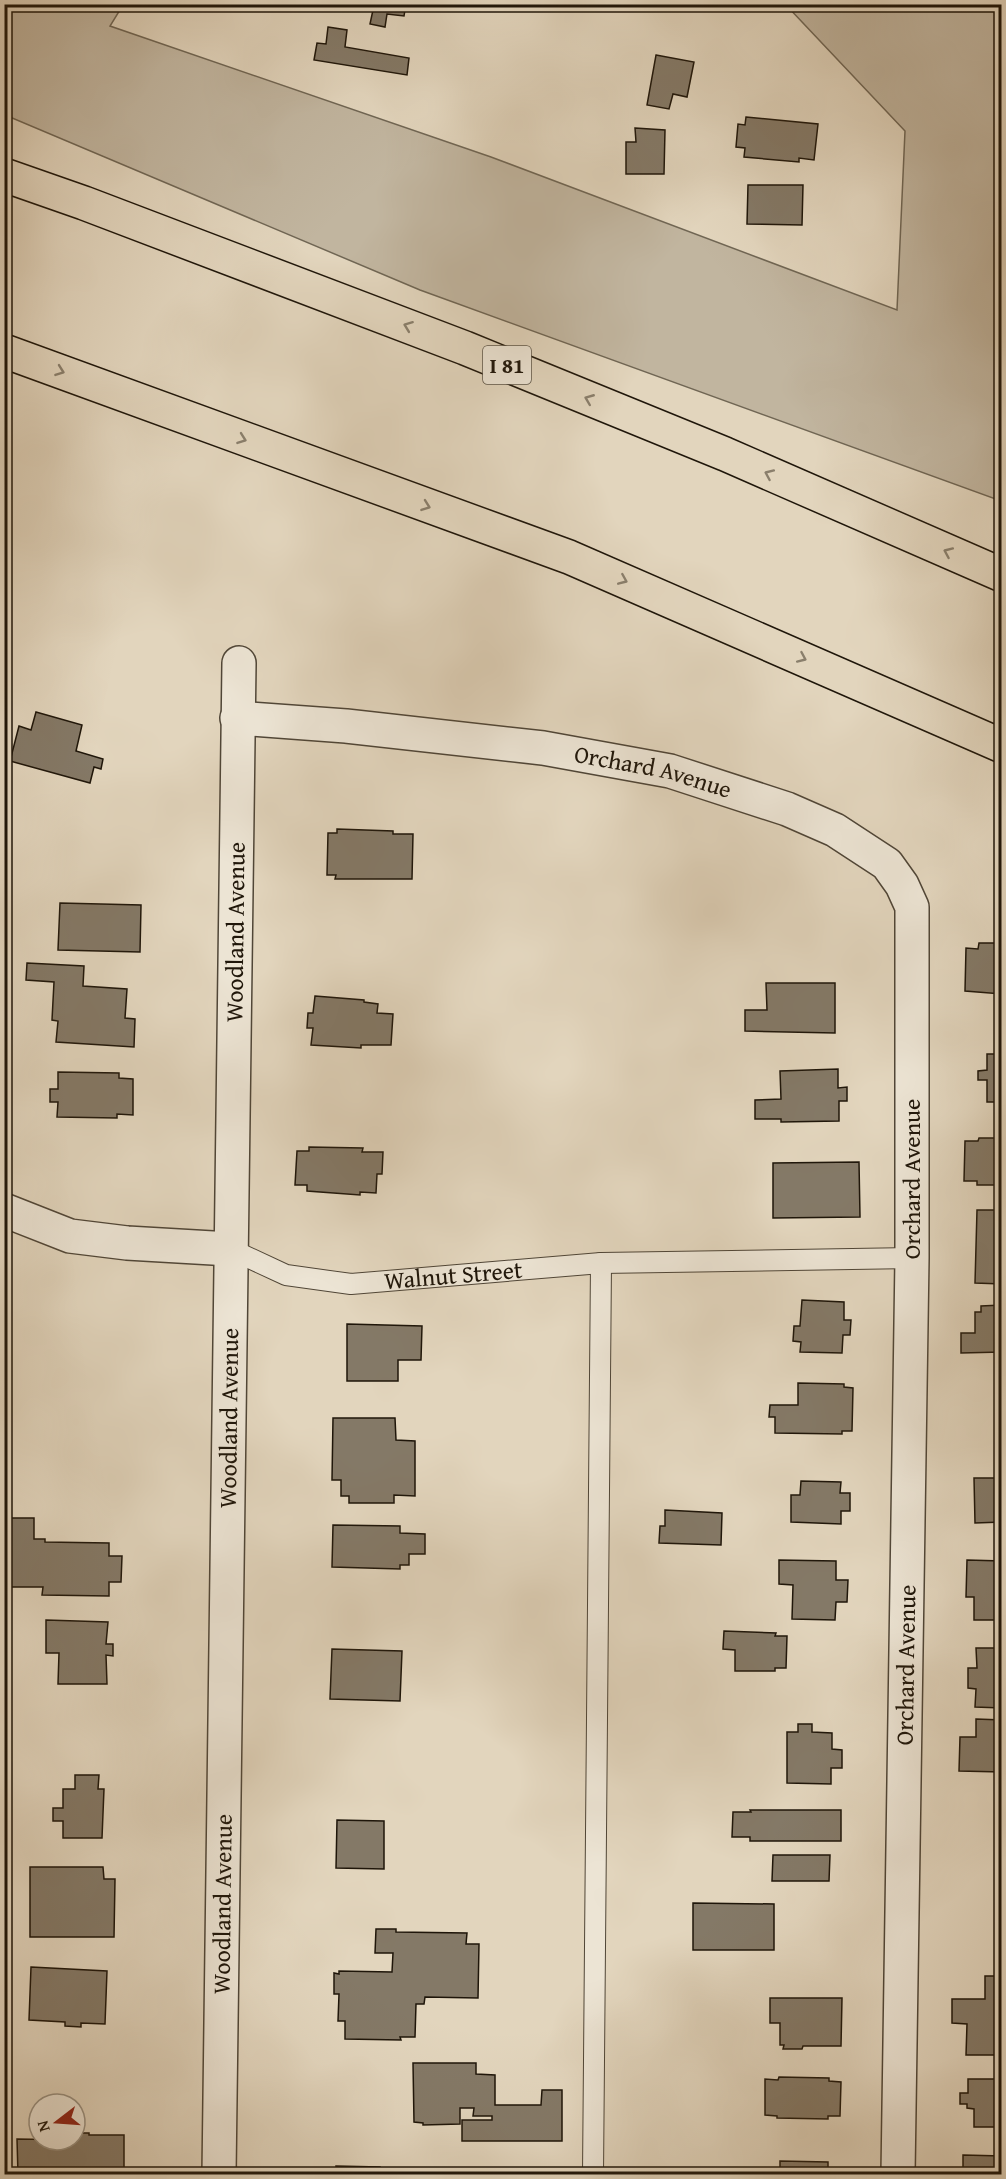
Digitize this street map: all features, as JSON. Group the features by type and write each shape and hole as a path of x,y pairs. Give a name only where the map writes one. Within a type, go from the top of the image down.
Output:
{"highway":[{"name":"I 81","path":"4,175 84,203 465,348 725,454 1002,575"},
{"path":"4,351 569,557 1002,746"}],"street":[{"name":"Woodland Avenue","path":"219,2175 239,663"},
{"name":"Orchard Avenue","path":"237,718 346,726 543,747 670,771 787,809 835,830 886,864 902,885 912,908 912,1258 898,2175"},
{"name":"Walnut Street","path":"4,1209 70,1236 127,1243 230,1249"}],"lane":[{"name":"Walnut Street","path":"230,1249 286,1275 351,1284 601,1263 912,1258"},
{"path":"593,2175 601,1263"}],"shaded area":[{"path":"4,5 123,5 110,26 491,157 897,310 905,131 786,5 1001,5 1001,501 420,290 5,115"}],"building":[{"path":"338,4 406,4 404,16 387,14 385,27 370,24 373,10"},
{"path":"328,27 347,30 345,47 409,58 407,75 314,60 317,43 326,44"},
{"path":"656,55 694,62 687,97 673,94 669,109 647,105"},
{"path":"746,117 818,124 814,160 799,158 799,162 744,157 745,148 736,147 738,124 745,125"},
{"path":"635,128 665,130 664,174 626,174 626,142 636,142"},
{"path":"748,185 803,185 802,225 747,224"},
{"path":"36,712 82,725 76,751 103,759 101,769 94,767 90,783 10,761 19,726 31,730"},
{"path":"337,829 413,834 412,879 335,879 336,875 327,875 328,833 337,833"},
{"path":"60,903 141,905 140,952 58,950"},
{"path":"979,943 1002,943 1002,994 965,991 966,948 978,949"},
{"path":"27,963 84,966 83,986 127,989 125,1018 135,1019 134,1047 56,1042 58,1021 52,1020 54,982 26,980"},
{"path":"766,983 835,983 835,1033 745,1031 745,1010 767,1010"},
{"path":"315,996 364,1000 364,1002 378,1004 377,1013 393,1014 391,1045 361,1045 361,1048 311,1045 313,1028 307,1028 308,1013 313,1013"},
{"path":"987,1054 1002,1054 1002,1102 987,1102 987,1080 978,1080 978,1071 987,1070"},
{"path":"838,1069 838,1088 847,1087 847,1101 839,1101 839,1121 781,1122 781,1119 755,1119 755,1100 781,1099 780,1071"},
{"path":"58,1072 119,1073 119,1078 133,1079 133,1115 117,1114 117,1118 57,1117 58,1102 50,1102 50,1089 58,1089"},
{"path":"979,1138 1002,1138 1002,1185 977,1185 977,1181 964,1181 965,1141 978,1141"},
{"path":"309,1147 363,1148 362,1152 383,1152 382,1174 377,1174 376,1193 360,1192 360,1195 307,1191 307,1185 295,1185 297,1151 309,1151"},
{"path":"859,1162 860,1217 773,1218 773,1163"},
{"path":"977,1210 1002,1210 1002,1284 975,1283"},
{"path":"802,1300 844,1302 844,1320 851,1320 850,1335 843,1335 842,1353 800,1352 801,1342 793,1341 794,1326 800,1326"},
{"path":"1002,1305 1002,1352 961,1353 961,1333 975,1333 975,1312 981,1312 981,1306"},
{"path":"347,1324 422,1326 421,1360 398,1360 398,1381 347,1381"},
{"path":"798,1383 844,1384 844,1387 853,1388 852,1431 842,1431 842,1434 775,1433 775,1417 769,1417 770,1405 798,1405"},
{"path":"333,1418 395,1418 396,1440 415,1441 415,1496 394,1495 394,1503 349,1503 349,1496 341,1496 341,1480 332,1480"},
{"path":"974,1478 1002,1478 1002,1522 975,1523"},
{"path":"801,1481 841,1482 840,1493 850,1493 850,1511 841,1511 841,1524 791,1522 791,1495 800,1495"},
{"path":"665,1510 722,1513 721,1545 659,1543 660,1526 665,1526"},
{"path":"4,1518 34,1518 34,1539 45,1539 45,1542 109,1543 109,1556 122,1556 121,1582 109,1582 109,1596 42,1595 43,1587 4,1587"},
{"path":"333,1525 400,1526 400,1533 425,1534 425,1554 409,1554 409,1565 400,1565 400,1569 332,1567"},
{"path":"779,1560 836,1561 836,1580 848,1580 847,1602 836,1602 835,1620 792,1619 793,1585 779,1584"},
{"path":"967,1560 1002,1561 1002,1620 974,1620 974,1597 966,1597"},
{"path":"46,1620 108,1622 106,1644 113,1644 113,1656 106,1655 107,1684 58,1684 59,1653 46,1653"},
{"path":"724,1631 776,1633 775,1636 787,1636 786,1668 775,1668 775,1671 735,1671 735,1650 723,1649"},
{"path":"999,1641 1002,1642 1002,1708 975,1707 976,1689 968,1688 968,1668 977,1668 976,1648 999,1648"},
{"path":"332,1649 402,1651 400,1701 330,1699"},
{"path":"976,1719 1002,1720 1002,1772 959,1771 960,1737 976,1737"},
{"path":"798,1724 812,1724 812,1732 832,1733 832,1749 842,1750 842,1768 831,1768 831,1784 787,1783 787,1732 798,1732"},
{"path":"75,1775 99,1775 98,1789 104,1789 102,1838 63,1838 63,1821 53,1821 53,1808 63,1808 63,1789 75,1789"},
{"path":"750,1810 841,1810 841,1841 750,1841 750,1837 732,1837 733,1812 751,1812"},
{"path":"337,1820 384,1821 384,1869 336,1868"},
{"path":"773,1855 830,1855 829,1881 772,1881"},
{"path":"30,1867 103,1867 104,1879 115,1879 114,1937 30,1937"},
{"path":"693,1903 774,1904 774,1950 693,1950"},
{"path":"376,1929 396,1929 396,1932 467,1933 466,1944 479,1944 478,1998 425,1997 424,2004 416,2004 415,2037 400,2037 401,2040 345,2039 345,2021 338,2021 339,1994 334,1994 334,1973 339,1974 339,1971 392,1972 393,1953 375,1953"},
{"path":"31,1967 107,1971 105,2024 81,2023 81,2027 65,2026 65,2022 29,2020"},
{"path":"985,1976 1002,1976 1002,2055 966,2055 967,2024 952,2023 952,1999 985,1999"},
{"path":"770,1998 842,1998 841,2046 803,2046 802,2049 783,2049 784,2045 780,2045 780,2023 770,2023"},
{"path":"413,2063 476,2063 476,2074 495,2075 495,2105 541,2105 542,2090 562,2090 562,2141 462,2141 462,2120 492,2120 492,2116 473,2116 474,2108 460,2108 460,2124 423,2125 423,2123 414,2122"},
{"path":"998,2072 1002,2072 1002,2127 974,2127 974,2109 967,2108 967,2104 960,2104 960,2093 968,2093 968,2079 998,2079"},
{"path":"779,2077 829,2078 829,2081 841,2082 840,2116 828,2116 828,2119 777,2118 777,2116 765,2115 765,2079 778,2080"},
{"path":"87,2133 89,2135 124,2135 124,2174 18,2174 17,2139 27,2139 27,2152 87,2152"},
{"path":"963,2155 1002,2156 1002,2174 958,2174 958,2171 963,2171"},
{"path":"780,2161 828,2162 828,2174 780,2174"},
{"path":"336,2166 380,2167 380,2174 336,2174"}]}
